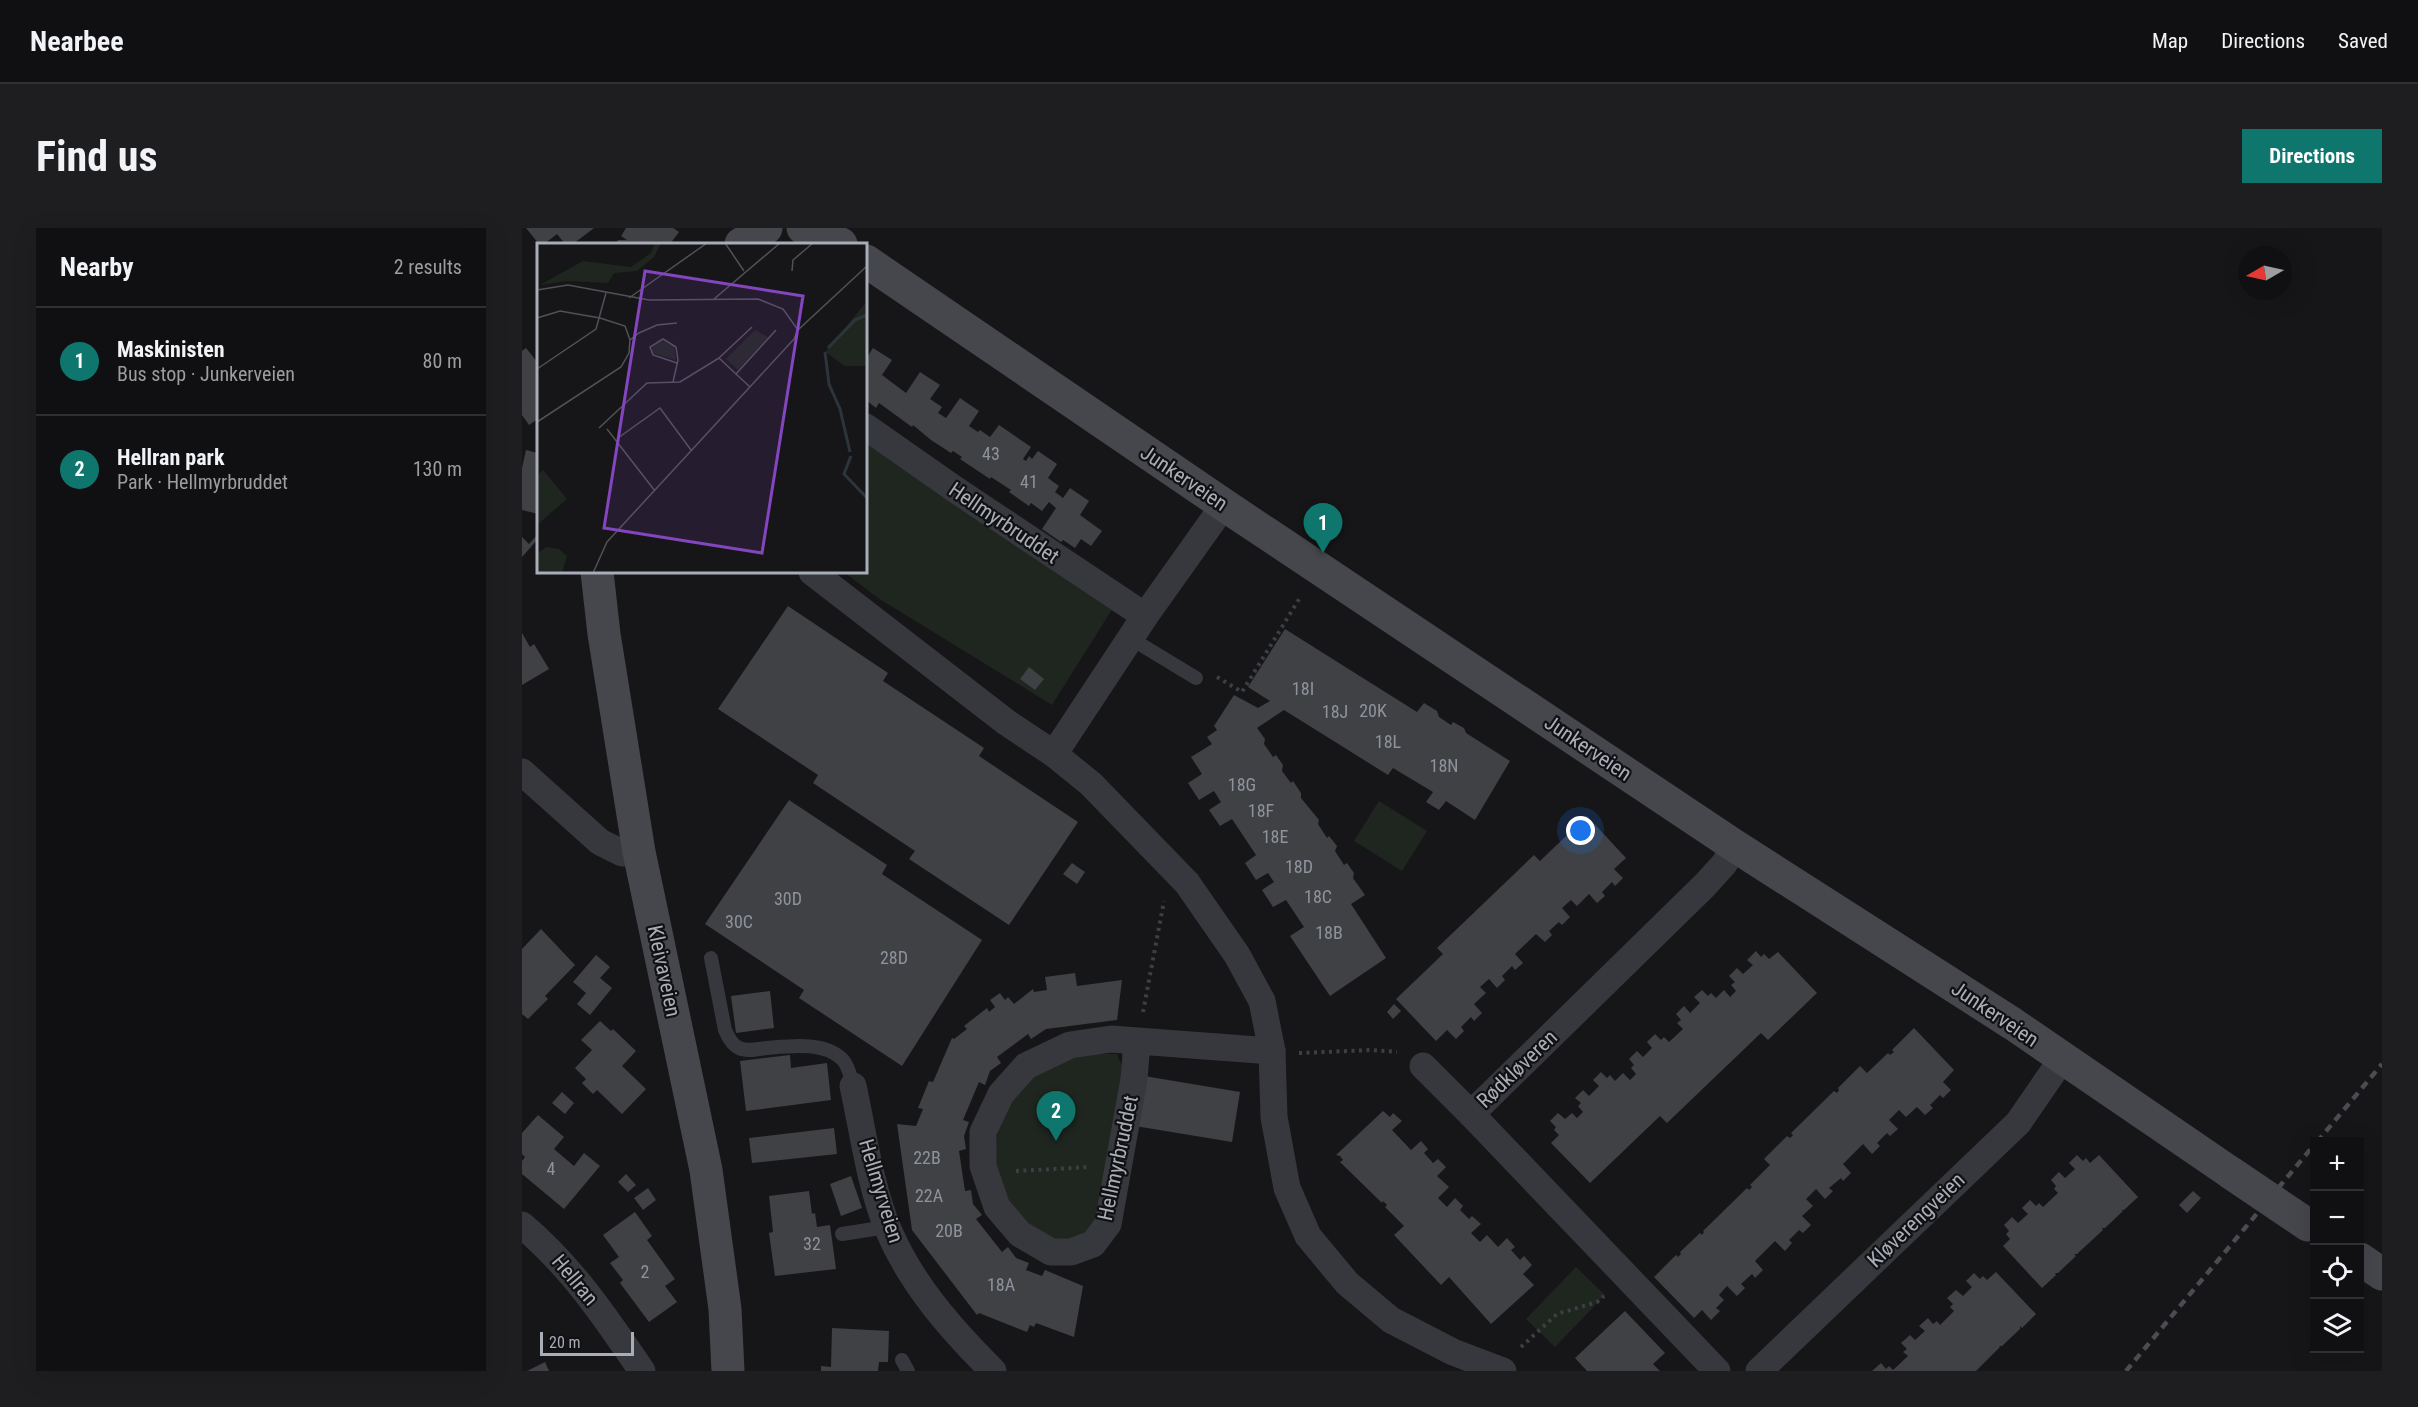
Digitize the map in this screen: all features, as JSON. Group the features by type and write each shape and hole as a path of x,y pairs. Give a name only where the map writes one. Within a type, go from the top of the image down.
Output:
{"street":[{"path":"743,243 766,228"},
{"path":"803,228 839,243"},
{"name":"Junkerveien","path":"867,262 1224,505 1735,846 2013,1024 2310,1226"},
{"name":"Hellmyrbruddet","path":"867,427 956,490 1138,627"},
{"path":"1054,753 1138,627 1224,505"},
{"name":"Kleivaveien","path":"597,573 604,634 639,852 706,1170 725,1309 728,1371"},
{"path":"813,573 1006,722 1054,753 1091,784 1187,884 1237,955 1262,1001 1272,1051 1274,1117 1287,1188 1308,1236 1347,1283 1391,1320 1453,1352 1498,1369"},
{"path":"522,772 600,842 622,853 639,852"},
{"name":"Rødkløveren","path":"1717,1371 1625,1278 1471,1114 1705,885 1724,864 1735,846"},
{"name":"Hellmyrbruddet","path":"1137,1042 1134,1079 1108,1224 1093,1244 1071,1252 1051,1252 1020,1234 997,1207 983,1166 983,1132 1001,1094 1026,1066 1070,1045 1111,1040 1272,1051"},
{"name":"Kløverengveien","path":"1759,1371 2018,1123 2062,1059"},
{"path":"1423,1066 1471,1114"},
{"name":"Hellmyrveien","path":"853,1086 869,1163 887,1227 904,1263 932,1304 965,1343 993,1371"},
{"name":"Hellran","path":"522,1225 543,1242 575,1276 642,1371"},
{"path":"2364,1262 2382,1274"}],"lane":[{"path":"1138,627 1196,678"},
{"path":"711,958 724,1030 730,1040 739,1048 750,1050 801,1046 832,1053 843,1060 853,1086"},
{"path":"842,1234 887,1227"}],"path":[{"path":"1212,674 1242,692 1306,588"},
{"path":"1137,1042 1171,867"},
{"path":"1272,1051 1401,1052 1423,1066"},
{"path":"986,1173 1118,1165"},
{"path":"1498,1369 1557,1314 1597,1302 1625,1278"}],"shaded area":[{"path":"867,442 1113,608 1052,705 878,598 845,573 867,573"},
{"path":"1379,801 1427,831 1402,871 1354,841"},
{"path":"1084,1053 1117,1054 1122,1066 1124,1087 1093,1229 1076,1238 1051,1240 1025,1228 1006,1200 997,1176 995,1154 998,1130 1011,1098 1037,1073"},
{"path":"1576,1267 1605,1295 1555,1347 1526,1319"}],"building":[{"path":"526,228 594,228 574,243 564,243 557,234 545,243 538,243"},
{"path":"626,228 673,228 679,232 671,243 616,243 618,240 627,240 621,236"},
{"path":"526,348 537,362 537,420 529,425 522,415 522,351"},
{"path":"873,348 892,360 882,375 906,393 920,372 940,385 930,399 942,407 938,413 946,418 960,398 979,411 969,426 990,437 999,425 1031,447 1023,459 1026,461 1029,456 1032,459 1038,451 1057,464 1048,478 1059,486 1055,492 1063,498 1070,488 1089,501 1080,515 1102,531 1091,546 1081,539 1075,548 1042,529 1056,508 1049,502 1042,511 1031,503 1029,506 1009,492 1011,490 960,459 962,457 953,451 951,453 931,440 913,425 912,427 879,403 876,408 867,401 867,357"},
{"path":"526,450 537,453 537,514 522,510 522,468"},
{"path":"537,535 537,540 522,557 522,537 529,544"},
{"path":"788,606 888,673 883,681 984,748 979,756 1078,822 1009,925 909,859 915,851 813,783 818,775 718,709"},
{"path":"1285,629 1417,712 1424,703 1437,711 1439,717 1451,725 1453,722 1464,728 1466,733 1510,761 1475,820 1446,801 1439,810 1426,802 1433,792 1393,768 1388,775 1284,710 1257,728 1273,757 1276,755 1283,765 1282,771 1291,783 1293,781 1301,793 1301,798 1319,820 1318,824 1327,838 1329,836 1337,846 1335,851 1344,865 1347,863 1354,873 1353,878 1365,895 1351,904 1386,958 1330,996 1290,936 1304,927 1286,900 1273,907 1262,890 1274,882 1268,873 1256,880 1245,863 1256,855 1232,819 1220,826 1209,810 1221,802 1214,791 1199,800 1188,783 1202,774 1191,757 1212,744 1207,737 1217,730 1214,726 1234,695 1258,708 1270,701 1248,687"},
{"path":"522,633 530,647 534,644 549,669 522,685"},
{"path":"1029,667 1044,679 1035,690 1020,679"},
{"path":"789,800 887,865 882,874 982,940 902,1066 799,998 804,990 705,924"},
{"path":"1587,816 1626,858 1614,869 1623,878 1615,886 1612,882 1602,892 1605,896 1597,903 1589,894 1577,906 1571,900 1562,908 1570,917 1562,925 1559,922 1549,931 1552,935 1545,942 1536,934 1515,954 1523,963 1515,970 1512,966 1502,976 1505,980 1497,988 1489,979 1480,987 1486,993 1474,1004 1482,1013 1474,1021 1471,1017 1461,1027 1464,1031 1456,1039 1447,1030 1436,1041 1396,999 1443,954 1437,948 1534,855 1540,861"},
{"path":"1072,863 1085,872 1077,884 1063,874"},
{"path":"541,929 575,965 545,996 548,999 528,1019 522,1014 522,949"},
{"path":"1756,951 1761,957 1764,954 1769,959 1778,952 1817,993 1768,1040 1761,1033 1667,1123 1660,1116 1590,1183 1551,1143 1559,1135 1554,1130 1556,1127 1550,1121 1558,1113 1565,1119 1572,1113 1577,1118 1583,1112 1578,1106 1581,1103 1575,1098 1583,1090 1589,1096 1599,1086 1593,1080 1601,1072 1607,1078 1610,1075 1615,1081 1623,1073 1630,1080 1636,1074 1631,1068 1634,1065 1629,1059 1637,1051 1643,1057 1652,1048 1647,1042 1655,1034 1661,1040 1664,1037 1669,1042 1683,1029 1677,1023 1681,1020 1676,1014 1684,1006 1690,1013 1700,1003 1694,997 1702,990 1708,996 1711,993 1716,998 1724,990 1730,997 1736,991 1731,985 1735,982 1729,976 1737,968 1743,974 1753,965 1747,960"},
{"path":"596,955 610,967 600,978 612,988 590,1015 577,1004 586,993 573,982"},
{"path":"1075,973 1077,986 1122,980 1117,1020 1046,1029 1031,1039 1028,1034 997,1057 1001,1063 990,1071 985,1085 979,1082 963,1120 969,1122 964,1136 966,1149 959,1151 965,1191 971,1190 973,1204 982,1215 976,1219 1002,1252 1008,1247 1016,1258 1029,1263 1026,1270 1042,1276 1045,1270 1083,1286 1074,1337 1036,1323 1034,1327 1030,1325 1027,1332 979,1313 977,1315 912,1230 897,1124 916,1126 923,1109 918,1108 929,1081 933,1082 952,1038 954,1039 967,1029 964,1026 987,1008 989,1012 995,1007 990,1000 1000,993 1005,1000 1008,997 1014,1004 1033,989 1034,992 1047,990 1045,977"},
{"path":"770,991 774,1028 736,1033 731,996"},
{"path":"1394,1004 1401,1011 1393,1019 1387,1012"},
{"path":"600,1021 611,1031 613,1029 636,1051 622,1066 646,1089 622,1114 597,1090 593,1094 582,1083 586,1079 575,1068 592,1050 581,1040"},
{"path":"1914,1028 1954,1070 1943,1082 1951,1090 1943,1098 1940,1095 1930,1105 1933,1108 1925,1115 1917,1107 1906,1117 1899,1110 1889,1120 1898,1129 1890,1136 1887,1133 1877,1143 1880,1146 1872,1154 1863,1144 1843,1164 1851,1173 1843,1181 1841,1178 1829,1188 1833,1191 1825,1199 1816,1189 1806,1199 1813,1206 1802,1216 1811,1225 1803,1233 1799,1230 1789,1240 1792,1243 1785,1251 1775,1241 1755,1261 1763,1270 1755,1278 1752,1274 1741,1284 1745,1288 1737,1296 1727,1286 1719,1295 1724,1300 1716,1308 1720,1311 1711,1320 1702,1310 1694,1318 1654,1277 1676,1255 1678,1257 1680,1252 1700,1233 1702,1235 1703,1231 1747,1188 1749,1190 1752,1187 1750,1185 1770,1165 1764,1159 1787,1136 1790,1138 1793,1135 1791,1133 1834,1091 1837,1093 1838,1088 1860,1066 1867,1073 1888,1053 1890,1055 1894,1052 1892,1050"},
{"path":"790,1055 791,1068 827,1063 831,1100 746,1111 740,1061"},
{"path":"1144,1076 1240,1092 1232,1142 1135,1126"},
{"path":"562,1092 574,1103 565,1114 552,1103"},
{"path":"1383,1111 1390,1117 1393,1113 1402,1121 1392,1130 1411,1150 1421,1141 1428,1149 1424,1153 1433,1163 1438,1159 1446,1167 1437,1176 1449,1187 1438,1198 1447,1207 1455,1198 1463,1206 1460,1210 1469,1219 1472,1216 1481,1224 1471,1233 1480,1242 1487,1235 1498,1247 1507,1238 1515,1247 1511,1250 1520,1260 1524,1256 1532,1265 1523,1274 1534,1285 1491,1324 1449,1277 1441,1285 1394,1235 1404,1226 1385,1207 1387,1205 1383,1201 1382,1203 1340,1162 1343,1160 1336,1155"},
{"path":"538,1115 564,1137 554,1149 574,1166 584,1153 600,1166 564,1209 522,1174 522,1161 525,1157 522,1154 522,1133"},
{"path":"834,1128 837,1154 752,1163 749,1138"},
{"path":"2077,1155 2083,1161 2086,1158 2090,1163 2099,1155 2138,1197 2124,1210 2121,1210 2123,1211 2105,1228 2102,1228 2103,1230 2077,1254 2074,1254 2076,1256 2058,1273 2055,1273 2056,1275 2042,1288 2003,1246 2010,1239 2006,1234 2009,1231 2004,1225 2012,1217 2018,1223 2028,1214 2022,1208 2030,1200 2036,1206 2039,1203 2043,1207 2058,1193 2051,1180 2059,1172 2065,1178 2075,1169 2069,1163"},
{"path":"626,1174 636,1185 628,1192 618,1182"},
{"path":"851,1176 862,1208 841,1216 830,1184"},
{"path":"648,1188 656,1200 643,1210 634,1198"},
{"path":"809,1191 812,1214 815,1213 817,1227 830,1225 836,1269 775,1276 769,1233 773,1232 769,1196"},
{"path":"2193,1191 2201,1198 2187,1213 2179,1205"},
{"path":"635,1212 652,1236 647,1240 675,1279 665,1286 677,1302 649,1322 620,1283 623,1280 610,1263 619,1257 603,1235"},
{"path":"1996,1272 2036,1314 2022,1328 2020,1326 2020,1329 2002,1346 1999,1346 1976,1371 1872,1371 1881,1363 1886,1369 1889,1366 1893,1370 1908,1356 1903,1352 1907,1349 1901,1343 1910,1335 1915,1340 1925,1331 1919,1326 1928,1318 1933,1324 1937,1321 1940,1325 1954,1311 1950,1307 1953,1304 1947,1298 1956,1290 1963,1296 1972,1287 1966,1281 1974,1273 1980,1279 1983,1276 1987,1280"},
{"path":"1625,1311 1665,1353 1653,1364 1660,1371 1587,1371 1575,1358"},
{"path":"832,1328 889,1331 888,1362 879,1362 878,1371 821,1371 821,1366 831,1367"},
{"path":"545,1362 549,1371 527,1371"}],"railway":[{"path":"2321,1137 2382,1064"},
{"path":"2126,1371 2310,1150"}],"place":[{"name":"Maskinisten","path":"1323,553"},
{"name":"Hellran park","path":"1056,1141"}]}
